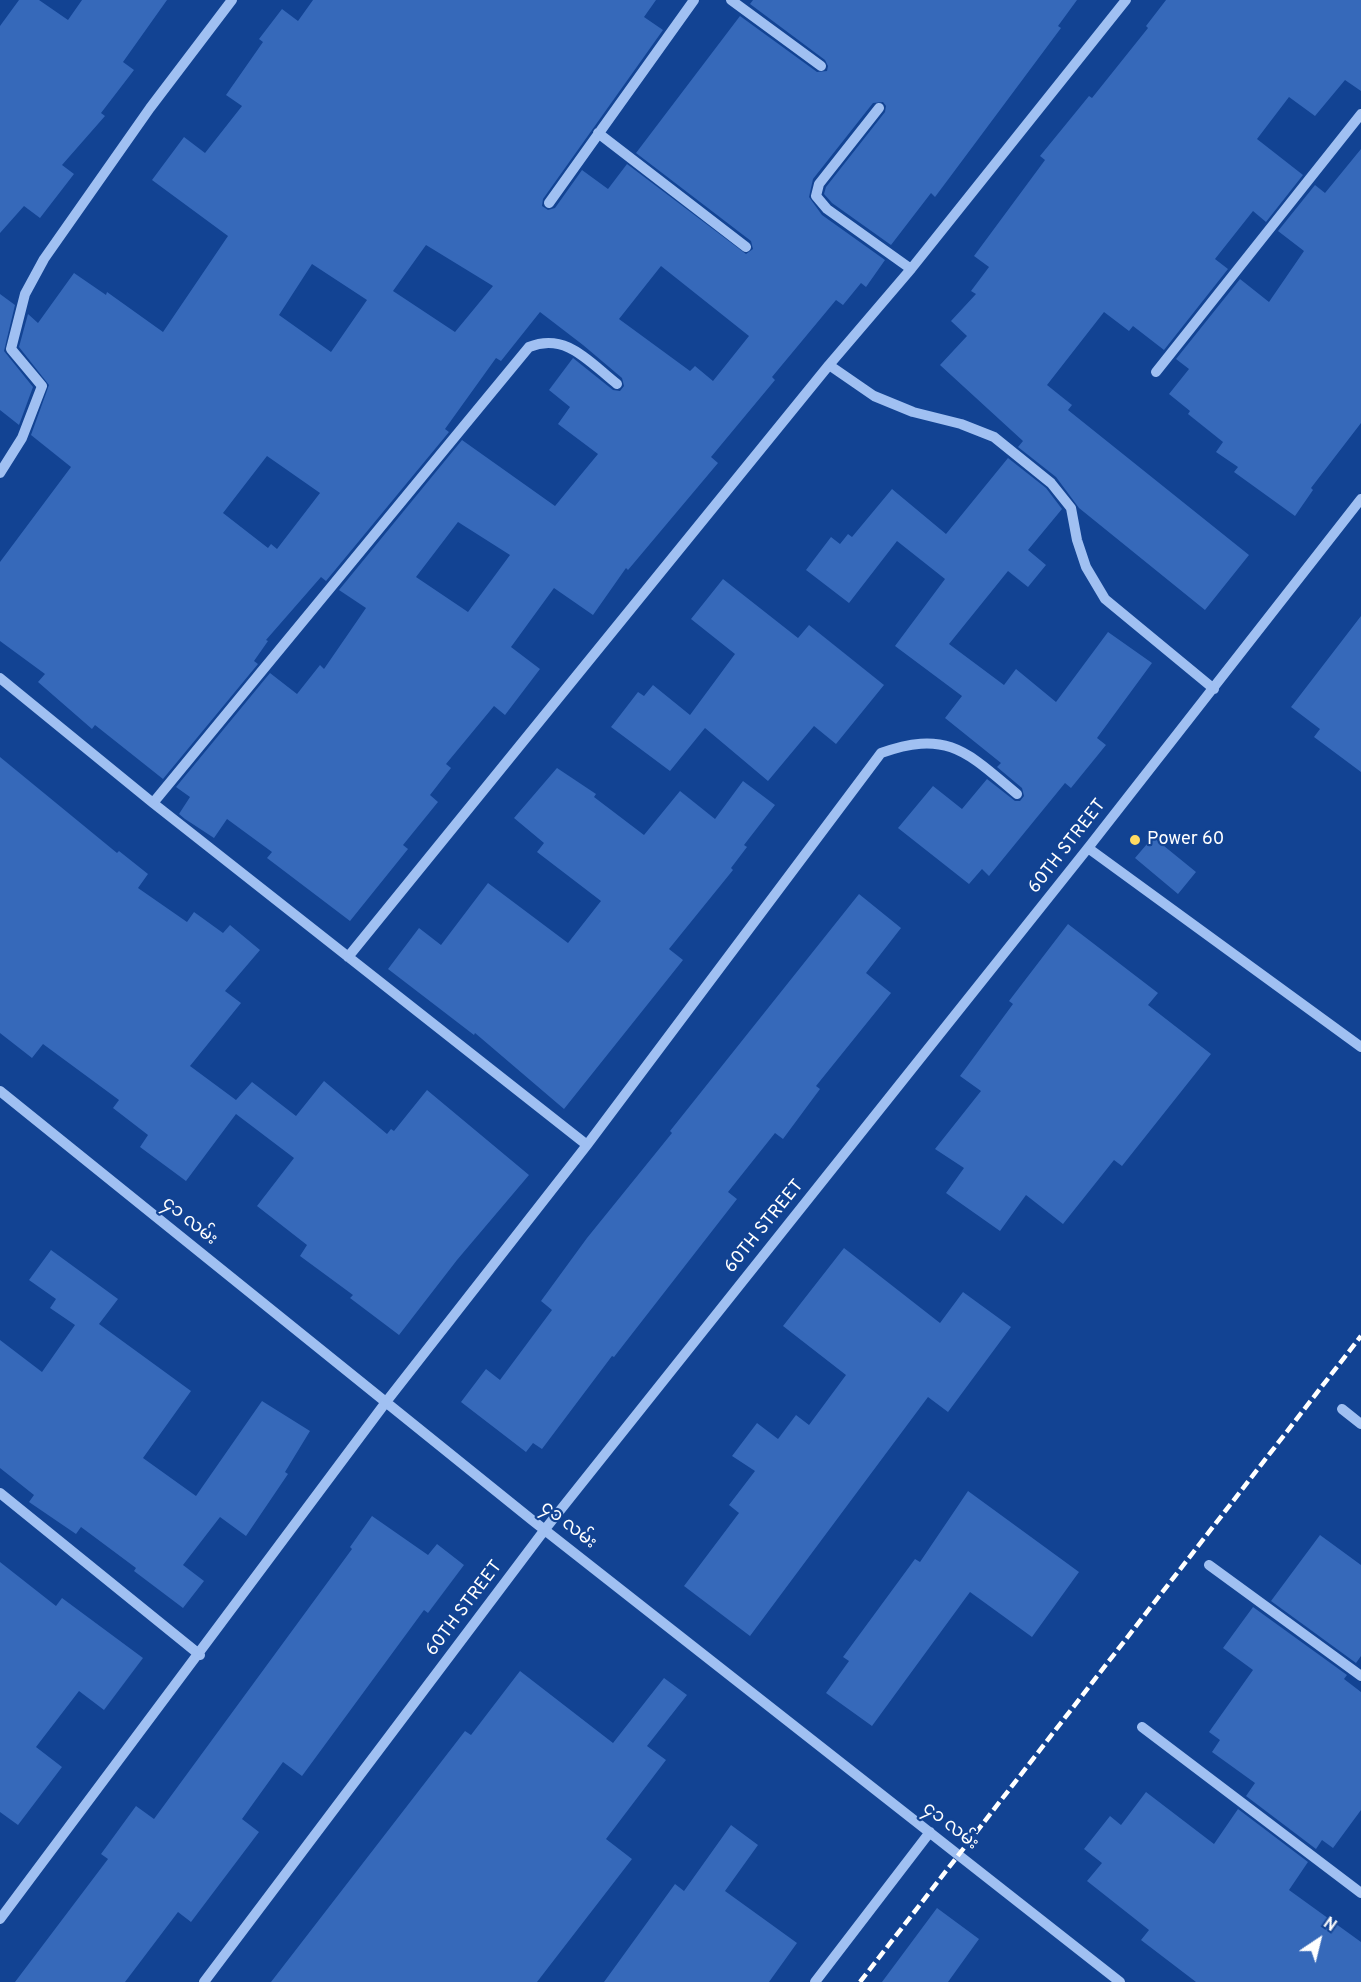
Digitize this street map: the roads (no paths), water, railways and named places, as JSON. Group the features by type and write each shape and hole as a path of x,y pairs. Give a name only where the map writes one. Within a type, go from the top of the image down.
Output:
{"street":[{"path":"0,473 22,438 42,386 11,349 25,294 44,259 150,108 232,0"},
{"path":"549,203 694,0"},
{"path":"731,0 821,66"},
{"path":"348,957 829,365 911,269 1126,0"},
{"path":"879,108 819,184 816,196 827,209 911,269"},
{"path":"1156,372 1361,114"},
{"path":"598,133 746,247"},
{"path":"153,803 528,347 542,342 555,341 566,345 617,384"},
{"path":"829,365 874,396 912,412 961,424 994,437 1051,483 1071,508 1077,540 1086,567 1106,599 1144,634 1214,689"},
{"name":"60TH STREET","path":"204,1982 546,1528 1214,689 1361,499"},
{"path":"0,678 153,803 587,1145"},
{"path":"0,1919 200,1655 386,1402 587,1145 881,753 919,744 953,746 968,753 1017,794"},
{"path":"1088,848 1361,1047"},
{"name":"၄၁ လမ်း","path":"0,1091 744,1687 1120,1982"},
{"path":"1342,1409 1361,1424"},
{"path":"0,1493 200,1655"},
{"path":"1209,1564 1361,1676"},
{"path":"1142,1727 1361,1893"},
{"path":"815,1982 930,1832"}],"railway":[{"path":"860,1982 1361,1336"}],"place":[{"name":"Power 60","path":"1135,840"}]}
